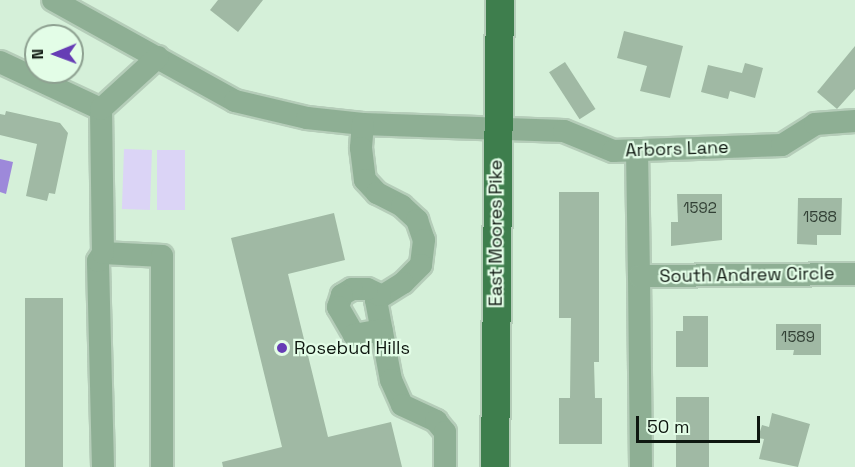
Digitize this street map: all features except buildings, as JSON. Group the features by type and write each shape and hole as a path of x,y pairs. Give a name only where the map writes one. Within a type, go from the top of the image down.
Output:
{"main road":[{"name":"East Moores Pike","path":"495,467 500,0"}],"street":[{"name":"Arbors Lane","path":"53,0 235,101 307,118 363,124 564,131 613,151 782,145 815,124 855,121"},
{"path":"103,467 98,261 103,253 101,108 158,57"},
{"path":"0,62 101,108"},
{"path":"363,124 361,148 364,180 377,193 402,206 417,220 424,240 421,265 403,283 380,295 376,300 391,380 402,405 436,421 445,432 445,467"},
{"name":"South Andrew Circle","path":"637,150 641,467"},
{"path":"103,253 162,256 162,467"},
{"name":"South Andrew Circle","path":"639,276 855,274"},
{"path":"380,295 367,289 352,289 342,295 338,307 354,335 382,330"}],"shaded area":[{"path":"124,149 152,150 150,210 122,209"},
{"path":"157,150 185,150 185,210 157,210"},
{"path":"0,159 13,162 6,194 0,192"}],"place":[{"name":"Rosebud Hills","path":"282,348"}]}
